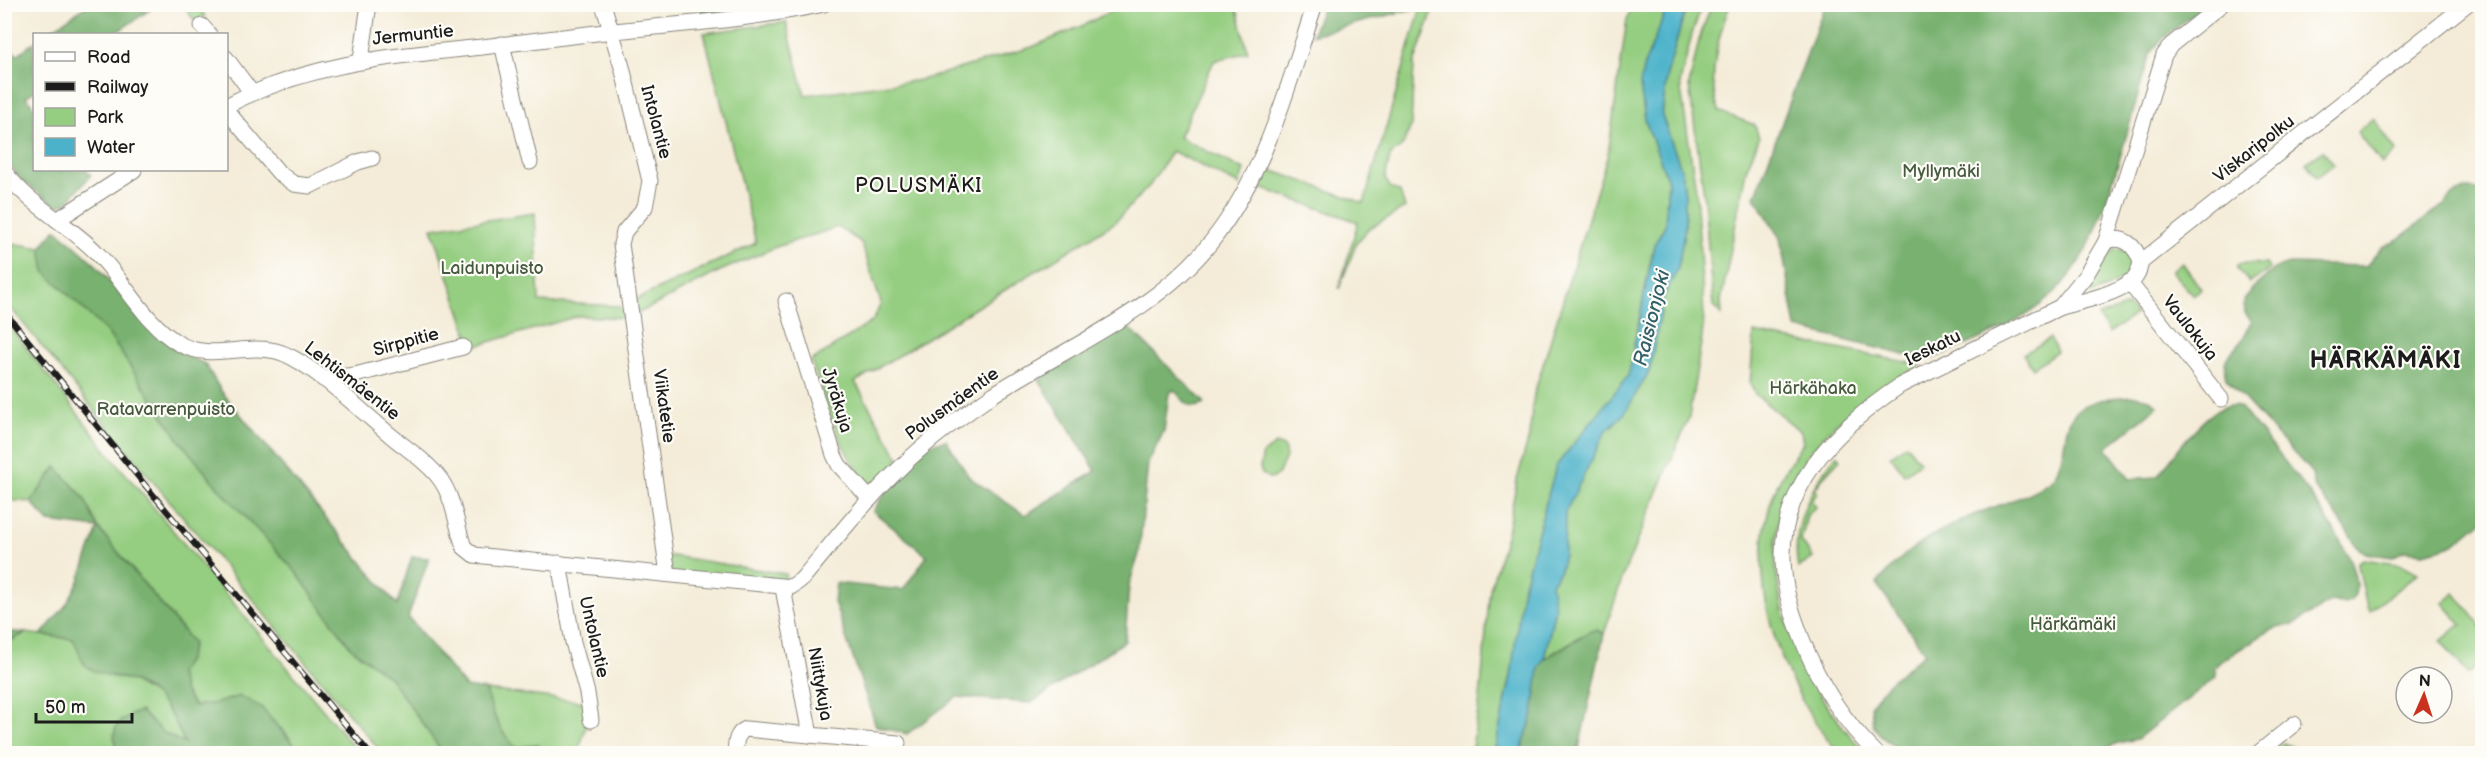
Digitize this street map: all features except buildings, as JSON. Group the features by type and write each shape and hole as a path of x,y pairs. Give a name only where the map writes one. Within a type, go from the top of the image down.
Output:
{"street":[{"path":"361,60 369,4"},
{"name":"Intolantie","path":"603,4 622,67 650,181 645,207 624,232 621,244"},
{"name":"Jermuntie","path":"228,107 252,93 301,76 361,60 718,21 782,13 824,4"},
{"name":"Polusmäentie","path":"783,588 797,584 870,499 908,460 949,426 994,394 1131,312 1162,291 1195,261 1225,223 1244,191 1284,100 1315,4"},
{"name":"Ieskatu","path":"1877,753 1843,714 1823,685 1794,617 1786,586 1783,559 1786,528 1796,495 1819,455 1854,419 1881,398 1901,385 2060,307 2086,275 2106,241 2164,56 2171,45 2222,4"},
{"name":"Viskaripolku","path":"2129,282 2139,272 2140,262 2467,4"},
{"path":"502,44 530,162"},
{"path":"228,61 252,93"},
{"path":"228,111 274,169 294,184 310,186 351,165 372,158"},
{"name":"Lehtismäentie","path":"4,171 16,188 96,253 157,325 179,344 207,353 274,350 289,355 423,462 441,480 464,547 468,552 474,555 559,563"},
{"path":"57,220 132,171"},
{"path":"2106,241 2114,239 2126,241 2135,248 2140,262"},
{"name":"Viikatetie","path":"621,244 668,574"},
{"path":"2060,307 2087,300 2129,282"},
{"name":"Vaulokuja","path":"2129,282 2221,399"},
{"name":"Jyräkuja","path":"786,301 834,455 839,465 870,499"},
{"name":"Sirppitie","path":"323,380 355,375 463,347"},
{"path":"559,563 783,588"},
{"name":"Untolantie","path":"559,563 573,642 587,693 591,720"},
{"name":"Niittykuja","path":"783,588 810,735 898,743"},
{"path":"2257,753 2294,724"},
{"path":"735,753 738,736 746,729 810,735"}],"green space":[{"path":"88,4 157,5 115,33 46,33"},
{"path":"1412,4 1421,7 1312,35 1323,5"},
{"path":"1712,4 1730,5 1715,58 1716,101 1720,112 1755,125 1759,138 1746,170 1721,301 1722,315 1713,306 1703,187 1689,85 1700,36"},
{"path":"183,5 197,5 205,16 196,23"},
{"path":"699,5 780,5 702,13"},
{"path":"1123,5 1236,5 1248,52 1214,61 1179,137 1244,170 1239,185 1172,151 1150,185 1114,223 855,382 899,458 876,492 852,462 843,446 811,361 873,321 881,303 861,242 838,227 776,247 720,271 637,314 635,300 756,243 704,33 786,22 805,95 921,80 1032,47 1084,25"},
{"path":"1633,5 1668,5 1645,120 1668,181 1665,225 1654,245 1628,376 1556,466 1522,592 1511,676 1494,753 1471,754 1480,698 1490,589 1507,533 1517,480 1529,437 1534,394 1608,154 1627,19"},
{"path":"1687,5 1702,5 1680,83 1696,190 1704,316 1689,417 1624,573 1604,634 1597,630 1579,637 1544,659 1555,609 1551,584 1560,570 1564,555 1565,513 1606,430 1613,426 1649,372 1664,296 1678,268 1685,227 1685,195 1682,171 1662,116 1667,74"},
{"name":"Myllymäki","path":"1825,5 2206,5 2163,38 2150,53 2104,210 2089,245 2068,277 2042,303 2014,322 1925,360 1796,328 1780,238 1755,197"},
{"path":"1421,7 1432,13 1414,64 1411,126 1403,145 1390,156 1385,179 1391,188 1400,192 1405,208 1370,228 1357,242 1339,289 1358,222 1258,187 1265,168 1364,203"},
{"path":"5,43 17,55 33,43 33,92 26,97 33,106 33,171 87,171 91,175 66,203 57,206 20,179 5,157"},
{"path":"2373,118 2396,151 2382,164 2357,132"},
{"path":"2323,150 2334,164 2317,177 2306,163"},
{"path":"2466,189 2482,190 2482,521 2454,544 2443,548 2423,553 2404,551 2392,557 2366,553 2358,548 2333,510 2315,489 2312,473 2226,379 2226,361 2252,322 2245,313 2244,301 2252,289 2276,268 2289,264 2366,266 2382,247 2398,239 2445,204 2452,196"},
{"name":"Laidunpuisto","path":"535,213 539,302 619,306 626,318 578,316 472,347 432,228"},
{"name":"Ratavarrenpuisto","path":"56,229 96,265 135,311 174,349 205,364 221,391 397,605 412,557 429,558 408,617 466,687 391,678 443,753 382,753 129,453 5,301 4,242 41,248"},
{"path":"56,229 96,265 135,311 174,349 205,364 221,391 397,605 412,557 429,558 408,617 465,687 486,690 497,721 516,748 537,744 546,753 443,753 390,678 351,648 295,571 214,483 180,441 107,332 45,272 41,248"},
{"path":"2114,249 2128,251 2131,261 2126,276 2111,286 2084,296 2081,292"},
{"path":"2182,262 2201,289 2193,295 2171,271"},
{"path":"2242,263 2266,264 2270,269 2250,283 2237,269 2237,265"},
{"path":"2128,306 2136,314 2109,333 2098,316"},
{"path":"4,319 114,460 359,753 301,753 283,730 240,696 194,707 184,691 179,673 188,660 193,643 98,528 84,498 56,467 31,502 5,500"},
{"path":"1126,325 1205,403 1200,406 1191,406 1184,402 1174,390 1169,393 1164,431 1148,463 1139,554 1129,585 1125,641 1031,703 957,697 907,734 876,726 834,602 836,583 903,590 927,556 873,511 901,467 923,446 946,440 969,477 1025,515 1096,471 1039,380"},
{"name":"Härkähaka","path":"1754,333 1922,365 1883,388 1848,413 1820,440 1798,471 1783,505 1776,542 1778,584 1789,630 1803,664 1831,711 1866,753 1839,753 1818,726 1783,662 1772,627 1764,591 1762,555 1766,520 1779,480 1803,443 1801,432 1755,394 1750,384"},
{"path":"2050,338 2057,351 2033,368 2023,354"},
{"name":"Härkämäki","path":"2135,396 2149,399 2158,406 2106,448 2130,479 2157,477 2203,422 2225,407 2235,405 2241,408 2313,498 2331,526 2346,552 2355,575 2353,598 2345,603 2332,601 2294,624 2270,630 2221,661 2214,668 2216,677 2137,739 2118,743 2096,753 1902,753 1881,736 1873,725 1871,705 1888,683 1925,653 1877,584 1909,551 1934,535 1976,514 2023,496 2053,479 2061,460 2068,425 2072,416 2079,410 2096,401"},
{"path":"1276,444 1284,447 1286,457 1278,475 1271,479 1262,474 1260,468 1263,453"},
{"path":"1906,444 1920,462 1904,474 1891,456"},
{"path":"1837,454 1840,459 1815,490 1818,493 1811,500 1816,507 1807,515 1801,541 1813,558 1798,568 1797,537 1805,507 1819,479"},
{"path":"56,467 84,498 98,528 49,522 31,502"},
{"path":"98,528 193,643 188,660 179,673 184,691 194,706 217,703 240,696 261,707 301,753 125,754 116,751 114,735 117,725 125,718 140,711 164,733 185,744 164,705 149,690 129,680 90,669 83,662 73,639 41,635 66,605 79,581"},
{"path":"666,555 786,574 783,588 668,574"},
{"path":"2363,559 2403,565 2418,573 2370,611 2367,608 2358,565 2358,562"},
{"path":"2455,593 2482,627 2482,662 2468,674 2441,641 2461,624 2443,603"},
{"path":"1597,630 1604,634 1578,753 1520,754 1533,714 1539,668 1544,659 1590,631"},
{"path":"5,631 25,633 5,644"},
{"path":"25,633 74,639 106,675 130,680 159,697 176,723 185,745 116,751 125,753 5,754 5,644"},
{"path":"486,690 585,702 586,727 578,753 546,753 536,744 516,749 497,722"},
{"path":"2283,743 2299,750 2295,753 2267,754"}],"water":[{"name":"Raisionjoki","path":"1668,5 1687,5 1667,74 1662,116 1682,171 1685,195 1685,227 1678,268 1664,296 1649,372 1624,414 1606,431 1565,513 1564,555 1560,570 1551,584 1555,608 1544,659 1539,668 1533,714 1520,753 1494,753 1511,676 1522,592 1556,466 1628,376 1654,245 1665,225 1668,181 1645,120 1640,85 1643,68"}],"railway":[{"path":"4,311 140,479 370,754"}],"district":[{"name":"POLUSMÄKI","path":"919,186"},
{"name":"HÄRKÄMÄKI","path":"2386,360"}]}
